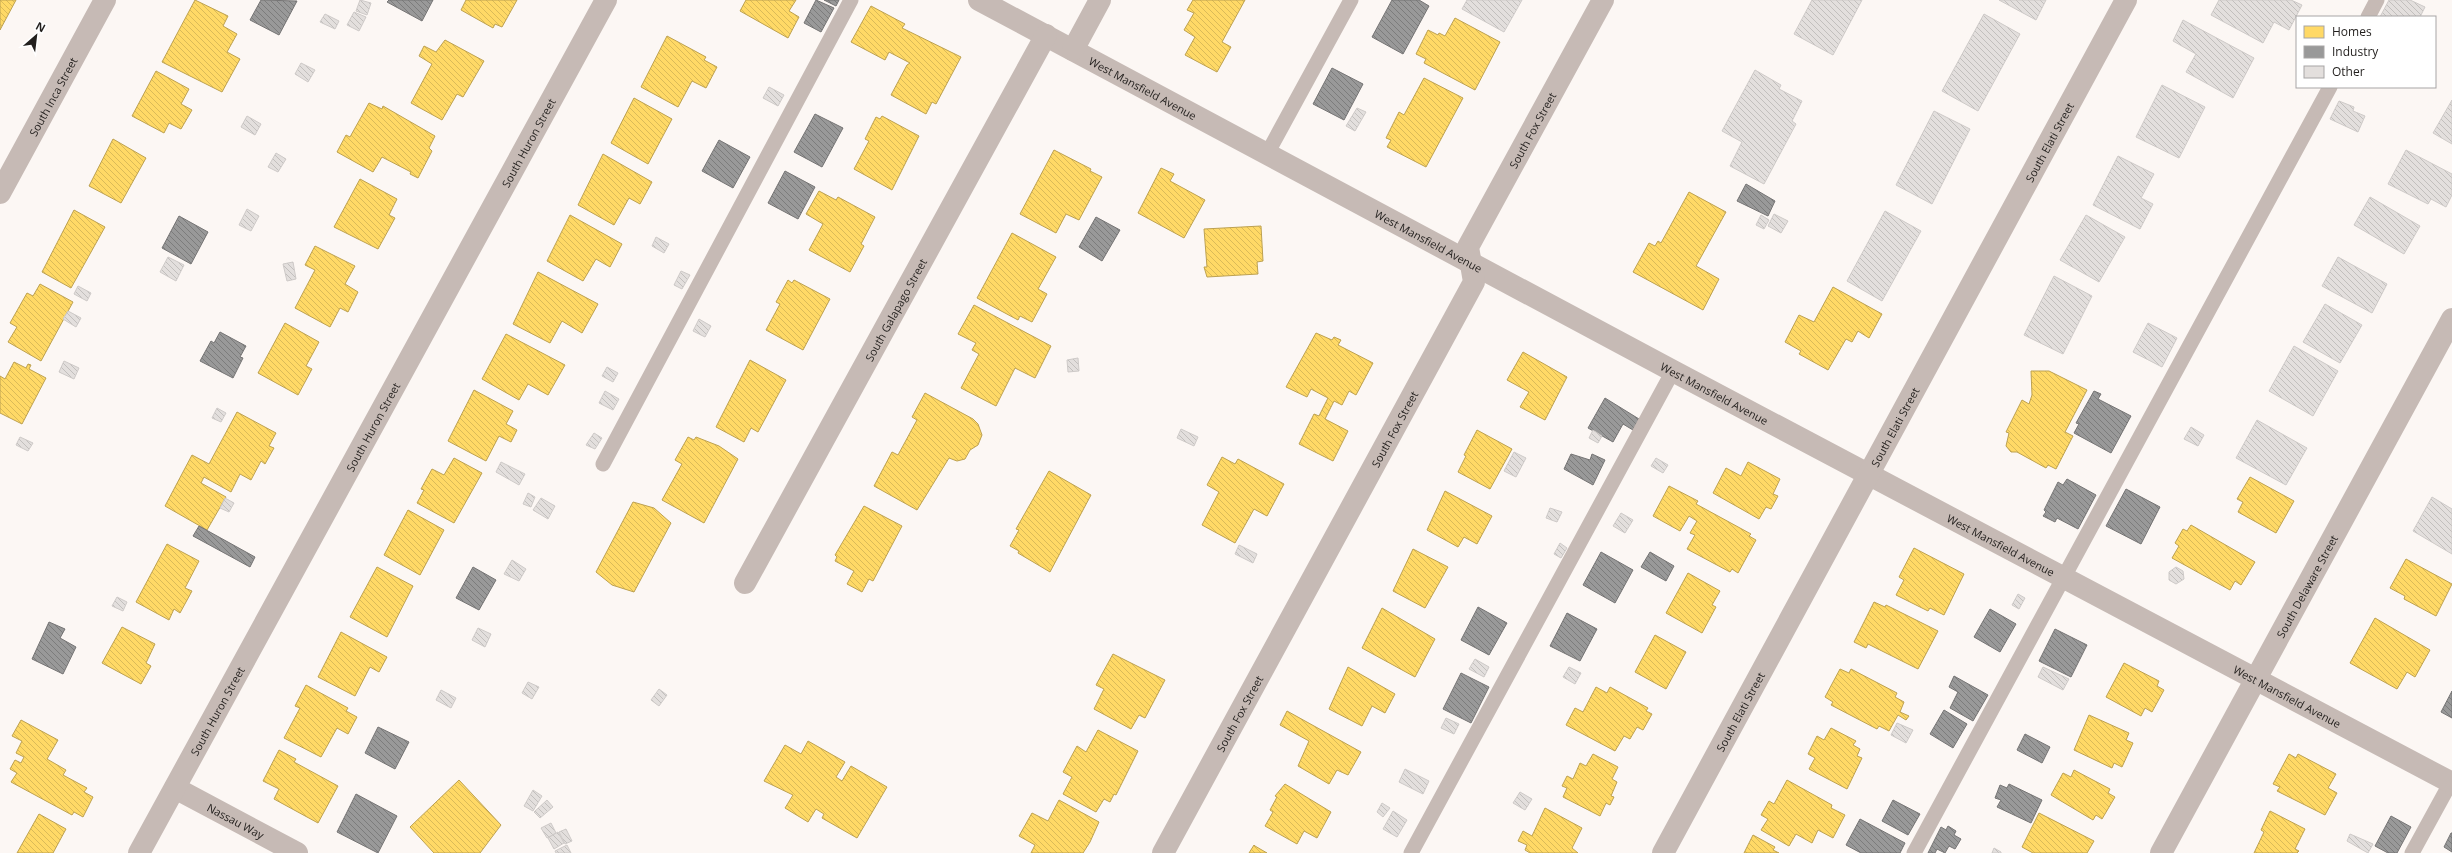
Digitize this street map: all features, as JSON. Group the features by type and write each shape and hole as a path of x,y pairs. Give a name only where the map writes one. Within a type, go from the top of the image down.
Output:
{"street":[{"name":"South Inca Street","path":"0,193 105,0"},
{"name":"South Huron Street","path":"139,853 606,0"},
{"name":"West Mansfield Avenue","path":"979,0 1672,371 2452,782"},
{"path":"1073,50 1100,0"},
{"name":"South Fox Street","path":"1163,853 1474,282 1468,247 1602,0"},
{"name":"South Elati Street","path":"1663,853 2126,0"},
{"name":"South Galapago Street","path":"746,583 1046,36"},
{"name":"South Delaware Street","path":"2161,853 2452,319"},
{"name":"Nassau Way","path":"175,788 297,853"}],"lane":[{"path":"603,464 851,0"},
{"path":"1267,154 1351,0"},
{"path":"2369,16 2377,0"},
{"path":"1914,853 2065,578 2329,88"},
{"path":"1411,853 1672,371"},
{"path":"2412,853 2452,782"}],"building: Homes":[{"path":"0,0 16,0 0,30"},
{"path":"195,0 228,16 223,26 237,34 227,52 240,59 222,92 162,62"},
{"path":"466,0 517,0 502,27 495,24 493,28 461,10"},
{"path":"746,0 796,0 789,11 799,17 788,38 740,11"},
{"path":"1193,0 1245,0 1222,42 1231,47 1217,72 1185,55 1195,37 1184,30 1194,13 1187,10"},
{"path":"871,6 905,24 902,28 961,57 936,104 932,102 926,114 891,95 907,65 910,63 889,52 885,60 851,42"},
{"path":"1455,18 1500,42 1475,90 1424,63 1426,59 1416,54 1428,30 1438,35 1439,33 1445,36"},
{"path":"667,36 706,57 704,60 717,67 706,88 692,81 678,107 641,87"},
{"path":"445,40 484,61 463,97 457,94 442,120 411,103 432,64 419,56 424,46 436,52"},
{"path":"156,71 189,89 181,104 192,110 181,129 169,123 164,133 132,116"},
{"path":"1424,78 1463,98 1426,167 1387,147 1391,140 1386,138 1399,112 1404,115"},
{"path":"634,98 672,119 648,164 611,143"},
{"path":"369,103 382,109 383,106 435,136 429,148 432,151 418,178 410,174 411,172 382,157 373,172 337,152 346,135 350,137"},
{"path":"882,116 919,136 892,190 854,169 869,141 865,139 876,117 880,119"},
{"path":"113,139 146,158 121,203 89,186"},
{"path":"1054,150 1091,169 1090,171 1102,177 1079,220 1066,214 1056,233 1020,214"},
{"path":"603,154 652,182 640,204 629,198 614,225 578,205"},
{"path":"1161,168 1174,174 1170,181 1205,200 1184,238 1138,213"},
{"path":"360,179 397,199 389,215 395,218 378,249 334,227"},
{"path":"819,191 836,200 838,197 875,217 861,244 864,246 850,272 809,250 823,224 806,214"},
{"path":"1689,192 1726,212 1696,266 1719,279 1703,310 1633,272 1649,243 1655,246 1658,241 1661,243"},
{"path":"74,210 105,227 71,288 42,272"},
{"path":"570,215 622,244 610,267 596,259 583,281 547,261"},
{"path":"1261,226 1263,261 1257,262 1258,274 1207,277 1204,267 1207,267 1204,229"},
{"path":"1012,233 1056,257 1038,289 1047,294 1032,322 1020,316 1018,320 977,298"},
{"path":"315,246 355,266 345,284 358,292 348,312 340,308 330,327 295,308 315,270 305,265"},
{"path":"538,272 598,304 582,333 562,321 550,343 513,324"},
{"path":"788,280 792,283 794,280 830,299 803,350 766,330 780,304 776,302"},
{"path":"40,284 73,302 41,361 8,342 17,327 10,323 27,293 33,296"},
{"path":"1833,287 1882,314 1869,338 1858,331 1852,342 1846,339 1828,370 1799,354 1801,351 1785,342 1799,315 1814,322"},
{"path":"974,305 1051,346 1035,378 1015,368 996,406 961,388 979,354 972,350 976,343 958,334"},
{"path":"285,323 319,342 306,366 312,369 298,395 258,373"},
{"path":"1316,333 1332,340 1334,337 1341,340 1338,345 1373,363 1356,395 1349,391 1342,405 1334,401 1325,419 1348,431 1333,461 1299,444 1314,414 1319,416 1328,398 1311,389 1307,397 1286,387"},
{"path":"506,334 565,365 548,395 528,384 519,400 482,379"},
{"path":"1523,352 1567,377 1545,420 1520,407 1529,392 1507,380"},
{"path":"750,360 786,380 758,432 751,428 744,442 716,427"},
{"path":"14,362 26,368 28,364 31,365 29,369 46,378 22,424 0,413 0,376 5,379"},
{"path":"2031,371 2049,371 2087,390 2065,432 2073,436 2056,469 2048,465 2046,468 2017,452 2011,452 2006,446 2009,433 2006,432 2022,400 2029,404 2032,395"},
{"path":"474,390 513,411 506,424 517,430 511,442 499,436 486,461 448,441"},
{"path":"925,393 973,419 978,424 982,435 978,445 970,450 965,459 957,461 949,458 917,510 874,486 892,452 898,455 917,420 912,417"},
{"path":"237,412 276,433 269,446 274,448 265,464 261,461 251,480 240,474 231,492 204,477 201,483 226,497 207,530 165,506 192,455 209,464"},
{"path":"1477,430 1512,449 1490,489 1458,472 1466,456 1464,455"},
{"path":"688,437 694,440 696,437 719,446 738,459 704,523 662,500 682,464 675,460"},
{"path":"1222,457 1235,464 1238,459 1284,484 1267,516 1254,509 1235,543 1202,525 1219,492 1207,485"},
{"path":"454,458 482,473 454,523 417,503 424,490 421,489 432,469 444,475"},
{"path":"1748,462 1780,479 1773,494 1778,496 1771,509 1766,507 1759,519 1713,493 1726,468 1741,476"},
{"path":"1049,471 1091,495 1050,572 1018,553 1019,551 1010,546 1019,530 1016,529"},
{"path":"2250,477 2294,501 2276,533 2238,512 2243,502 2237,499"},
{"path":"1669,486 1698,501 1696,504 1751,534 1749,536 1756,540 1738,573 1732,569 1730,572 1687,549 1695,535 1690,533 1697,521 1689,516 1680,531 1653,516"},
{"path":"1445,491 1492,516 1477,544 1464,537 1458,547 1427,530"},
{"path":"633,502 654,508 671,523 634,592 612,585 596,572"},
{"path":"864,506 902,526 873,581 869,579 862,592 847,584 854,571 835,561 837,557 835,555"},
{"path":"408,510 444,530 420,575 384,555"},
{"path":"2191,525 2255,562 2241,585 2235,581 2230,590 2172,558 2179,546 2175,543 2183,529 2187,531"},
{"path":"167,544 199,561 185,588 192,591 180,613 174,609 169,620 136,602"},
{"path":"1914,548 1964,574 1944,615 1930,608 1928,611 1896,595 1904,580 1899,577"},
{"path":"1413,549 1448,567 1425,608 1393,591"},
{"path":"2406,559 2452,584 2436,616 2404,599 2405,596 2390,588"},
{"path":"377,567 413,586 387,637 350,617"},
{"path":"1688,573 1720,591 1712,605 1716,607 1702,633 1666,613"},
{"path":"1874,602 1885,607 1886,605 1938,631 1918,669 1868,644 1866,648 1854,642"},
{"path":"1382,608 1435,639 1415,677 1362,648"},
{"path":"2375,618 2430,650 2415,677 2407,672 2397,689 2350,663"},
{"path":"122,627 155,644 146,663 151,666 141,684 102,663"},
{"path":"341,632 387,657 379,672 370,667 355,696 318,677"},
{"path":"1655,635 1686,652 1666,689 1635,672"},
{"path":"1113,654 1165,680 1145,718 1139,715 1131,729 1094,709 1104,689 1096,685"},
{"path":"2124,663 2159,681 2157,686 2164,690 2152,712 2145,708 2141,716 2106,697"},
{"path":"1348,667 1395,694 1385,713 1372,706 1362,726 1329,709"},
{"path":"1840,669 1849,673 1851,669 1897,693 1895,697 1904,702 1900,712 1909,716 1906,720 1898,715 1889,731 1879,726 1877,729 1831,705 1833,702 1825,697"},
{"path":"306,685 348,708 346,711 357,717 348,734 337,728 321,757 284,738 300,708 295,706"},
{"path":"1596,687 1607,693 1610,687 1648,708 1646,711 1652,714 1643,730 1637,727 1630,739 1624,736 1615,751 1566,725 1575,708 1583,712"},
{"path":"1287,711 1361,752 1348,775 1337,770 1329,784 1298,766 1309,741 1280,725"},
{"path":"2089,715 2129,733 2126,740 2133,743 2122,767 2114,763 2112,768 2074,750"},
{"path":"21,720 58,740 47,759 66,770 63,775 87,788 84,792 93,797 83,817 74,812 72,815 11,782 17,773 10,769 15,760 21,763 24,757 16,753 22,741 12,736"},
{"path":"1831,728 1856,741 1853,745 1860,749 1857,756 1862,758 1847,789 1809,769 1815,758 1808,754 1817,736 1824,740"},
{"path":"1098,730 1138,751 1116,795 1114,794 1110,802 1104,799 1096,812 1063,794 1072,777 1063,772 1077,746 1086,752"},
{"path":"808,741 845,762 836,777 842,781 851,766 887,787 857,838 822,818 824,814 816,809 808,822 785,808 793,795 764,781 785,745 801,754"},
{"path":"279,750 296,759 294,762 338,786 318,823 274,799 279,789 263,781"},
{"path":"1593,754 1618,767 1612,779 1617,782 1611,796 1614,797 1610,805 1606,803 1600,816 1563,797 1567,788 1562,786 1567,776 1573,779 1580,763 1586,766"},
{"path":"2289,754 2296,758 2298,754 2336,774 2328,788 2337,793 2325,815 2277,791 2280,787 2273,784"},
{"path":"2074,770 2110,789 2108,793 2115,797 2102,819 2096,815 2093,820 2051,795 2063,773 2071,777"},
{"path":"459,780 501,825 480,853 434,853 410,827"},
{"path":"1787,780 1832,805 1831,808 1845,815 1833,838 1818,830 1812,843 1796,834 1789,846 1761,830 1768,819 1761,815 1769,801 1774,804"},
{"path":"1285,784 1331,812 1317,838 1304,831 1297,844 1265,826 1273,812 1270,810 1277,797 1275,796"},
{"path":"1059,800 1099,822 1090,842 1083,853 1031,853 1035,845 1019,836 1032,813 1048,821"},
{"path":"1545,808 1582,828 1572,848 1578,853 1530,853 1525,850 1527,845 1518,841 1523,831 1532,836"},
{"path":"2270,811 2305,829 2295,849 2299,851 2297,853 2254,853 2264,832 2261,830"},
{"path":"2039,813 2094,841 2087,853 2033,853 2022,847"},
{"path":"39,814 66,829 53,853 17,853"},
{"path":"1753,835 1775,847 1773,850 1779,853 1744,853"},
{"path":"1254,845 1255,846 1267,853 1249,853"}],"building: Industry":[{"path":"261,0 297,1 279,35 250,20"},
{"path":"389,0 433,0 422,21 387,2"},
{"path":"816,0 834,8 821,32 804,23"},
{"path":"824,0 839,0 836,6"},
{"path":"1392,0 1419,0 1429,6 1403,54 1372,37"},
{"path":"1332,68 1363,84 1344,120 1313,104"},
{"path":"815,114 843,128 822,167 794,152"},
{"path":"719,140 750,157 733,188 702,171"},
{"path":"785,171 815,187 798,219 768,203"},
{"path":"1746,184 1775,201 1768,216 1737,201"},
{"path":"179,216 208,232 191,264 162,248"},
{"path":"1096,217 1120,230 1102,261 1079,247"},
{"path":"220,332 246,346 240,357 243,358 233,378 200,361 211,341 214,343"},
{"path":"2094,391 2101,394 2098,399 2131,416 2111,453 2074,433 2079,424 2076,423"},
{"path":"1605,398 1639,419 1633,430 1623,424 1613,442 1588,428"},
{"path":"1571,454 1590,460 1592,454 1605,460 1593,485 1564,469"},
{"path":"2067,479 2096,495 2078,529 2057,518 2055,522 2043,516 2046,512 2044,510 2058,482 2063,485"},
{"path":"2126,489 2160,507 2141,544 2106,526"},
{"path":"199,526 255,557 250,567 193,536"},
{"path":"1601,552 1633,570 1615,603 1583,585"},
{"path":"1650,552 1674,566 1666,581 1641,567"},
{"path":"473,567 496,580 479,610 456,598"},
{"path":"1478,607 1507,623 1489,655 1461,640"},
{"path":"1990,609 2016,624 2000,652 1974,637"},
{"path":"1567,613 1597,629 1580,661 1550,646"},
{"path":"49,622 65,629 60,638 76,647 63,674 32,659"},
{"path":"2055,629 2087,645 2071,677 2039,661"},
{"path":"1461,673 1489,687 1471,723 1443,709"},
{"path":"1954,676 1988,695 1973,721 1950,708 1958,692 1949,687"},
{"path":"2452,691 2452,718 2441,712"},
{"path":"1944,710 1967,724 1953,748 1930,734"},
{"path":"378,727 409,742 395,769 365,753"},
{"path":"2025,734 2050,747 2042,763 2017,750"},
{"path":"2009,784 2042,800 2031,823 1997,807 2001,800 1995,798 2000,785 2007,788"},
{"path":"356,794 397,816 378,853 337,832"},
{"path":"1893,800 1920,814 1908,835 1882,821"},
{"path":"2391,816 2411,827 2397,853 2388,853 2375,846"},
{"path":"1860,819 1905,843 1900,853 1861,853 1846,845"},
{"path":"1948,826 1956,831 1954,835 1961,839 1955,849 1949,846 1945,853 1937,849 1935,853 1928,853 1941,827 1946,830"},
{"path":"2452,833 2452,852 2444,847"}],"building: Other":[{"path":"360,0 371,3 367,15 356,11"},
{"path":"1467,0 1522,0 1504,32 1462,9"},
{"path":"1812,0 1862,0 1833,55 1794,34"},
{"path":"1999,0 2046,0 2036,20"},
{"path":"2219,0 2291,0 2302,5 2289,30 2274,22 2263,43 2211,15"},
{"path":"2389,0 2410,0 2425,7 2420,16 2381,16"},
{"path":"354,12 366,17 359,31 347,25"},
{"path":"325,14 339,21 335,29 320,22"},
{"path":"1984,14 2020,34 1978,111 1942,91"},
{"path":"2183,20 2254,58 2233,98 2186,72 2196,54 2173,41"},
{"path":"301,63 315,70 308,82 295,74"},
{"path":"1755,70 1781,85 1779,89 1802,101 1792,121 1796,124 1764,184 1730,166 1742,142 1722,131"},
{"path":"2162,85 2205,107 2179,158 2136,137"},
{"path":"769,87 784,95 778,106 763,98"},
{"path":"2452,100 2452,144 2433,133"},
{"path":"2339,101 2354,107 2353,111 2365,116 2358,132 2330,119"},
{"path":"1357,108 1366,112 1355,131 1346,126"},
{"path":"1934,111 1970,129 1932,204 1896,185"},
{"path":"247,116 261,124 255,135 241,127"},
{"path":"2406,150 2452,174 2452,195 2446,207 2431,199 2428,204 2388,184"},
{"path":"276,153 286,159 278,172 268,167"},
{"path":"2118,156 2154,174 2141,198 2153,204 2140,229 2093,205"},
{"path":"2370,197 2420,226 2404,254 2354,225"},
{"path":"247,209 259,216 251,231 239,225"},
{"path":"1885,211 1921,231 1882,301 1847,281"},
{"path":"1774,214 1788,221 1781,233 1768,226"},
{"path":"1761,215 1769,220 1764,229 1756,225"},
{"path":"2086,215 2125,237 2099,282 2060,260"},
{"path":"656,237 669,244 664,253 652,246"},
{"path":"168,257 184,265 176,281 160,272"},
{"path":"2338,257 2387,284 2372,313 2322,286"},
{"path":"293,262 296,279 287,281 283,264"},
{"path":"681,271 690,275 682,289 674,285"},
{"path":"2054,276 2092,296 2063,354 2024,335"},
{"path":"78,286 91,293 87,301 74,294"},
{"path":"2325,304 2362,325 2340,363 2303,342"},
{"path":"68,311 81,318 76,327 63,319"},
{"path":"699,319 711,326 705,337 693,331"},
{"path":"2148,323 2177,338 2162,367 2133,352"},
{"path":"2294,346 2338,371 2313,416 2269,391"},
{"path":"1078,358 1079,371 1068,372 1067,360"},
{"path":"64,361 79,368 74,379 59,372"},
{"path":"607,367 618,373 613,382 602,376"},
{"path":"605,391 619,399 613,410 599,403"},
{"path":"217,408 226,413 221,422 212,418"},
{"path":"2257,420 2307,448 2286,485 2236,458"},
{"path":"2191,427 2204,435 2198,446 2184,439"},
{"path":"1181,429 1198,437 1194,446 1177,438"},
{"path":"1593,430 1602,436 1598,443 1589,438"},
{"path":"594,433 602,438 595,449 586,445"},
{"path":"20,437 33,443 28,451 16,445"},
{"path":"1514,452 1526,458 1516,477 1504,471"},
{"path":"1656,458 1668,465 1663,473 1651,466"},
{"path":"501,462 525,474 519,485 496,472"},
{"path":"528,493 535,497 531,507 523,504"},
{"path":"2432,497 2452,509 2452,554 2413,531"},
{"path":"225,498 234,503 229,512 220,508"},
{"path":"541,498 555,506 548,519 533,510"},
{"path":"1550,508 1562,512 1557,522 1546,518"},
{"path":"1621,513 1633,520 1625,533 1613,526"},
{"path":"1560,543 1567,548 1561,558 1554,554"},
{"path":"1239,545 1257,554 1253,563 1235,554"},
{"path":"512,560 526,569 519,581 504,574"},
{"path":"2176,567 2183,571 2184,579 2176,584 2169,580 2169,572"},
{"path":"2018,594 2025,598 2019,609 2012,605"},
{"path":"117,597 127,602 123,611 112,606"},
{"path":"478,628 491,634 485,647 472,640"},
{"path":"1475,659 1489,667 1484,677 1469,669"},
{"path":"1569,667 1581,673 1575,684 1563,677"},
{"path":"2043,667 2069,679 2063,690 2038,677"},
{"path":"528,682 539,687 532,699 522,693"},
{"path":"659,689 667,695 659,706 651,700"},
{"path":"441,690 456,698 451,708 436,700"},
{"path":"1446,718 1459,724 1454,734 1441,728"},
{"path":"1897,723 1913,730 1906,743 1891,735"},
{"path":"1405,769 1429,781 1423,794 1399,782"},
{"path":"533,790 542,796 533,811 524,806"},
{"path":"1520,792 1532,799 1525,810 1513,803"},
{"path":"547,800 553,807 540,818 534,812"},
{"path":"1382,803 1390,808 1383,817 1377,812"},
{"path":"1393,811 1407,820 1397,837 1383,829"},
{"path":"551,823 556,833 547,838 541,828"},
{"path":"566,829 572,841 565,844 559,832"},
{"path":"558,832 564,843 554,849 548,838"},
{"path":"2350,834 2373,844 2368,853 2347,841"},
{"path":"567,845 571,853 556,853 555,851"},
{"path":"1994,848 2001,852 2001,853 1992,853"}]}
